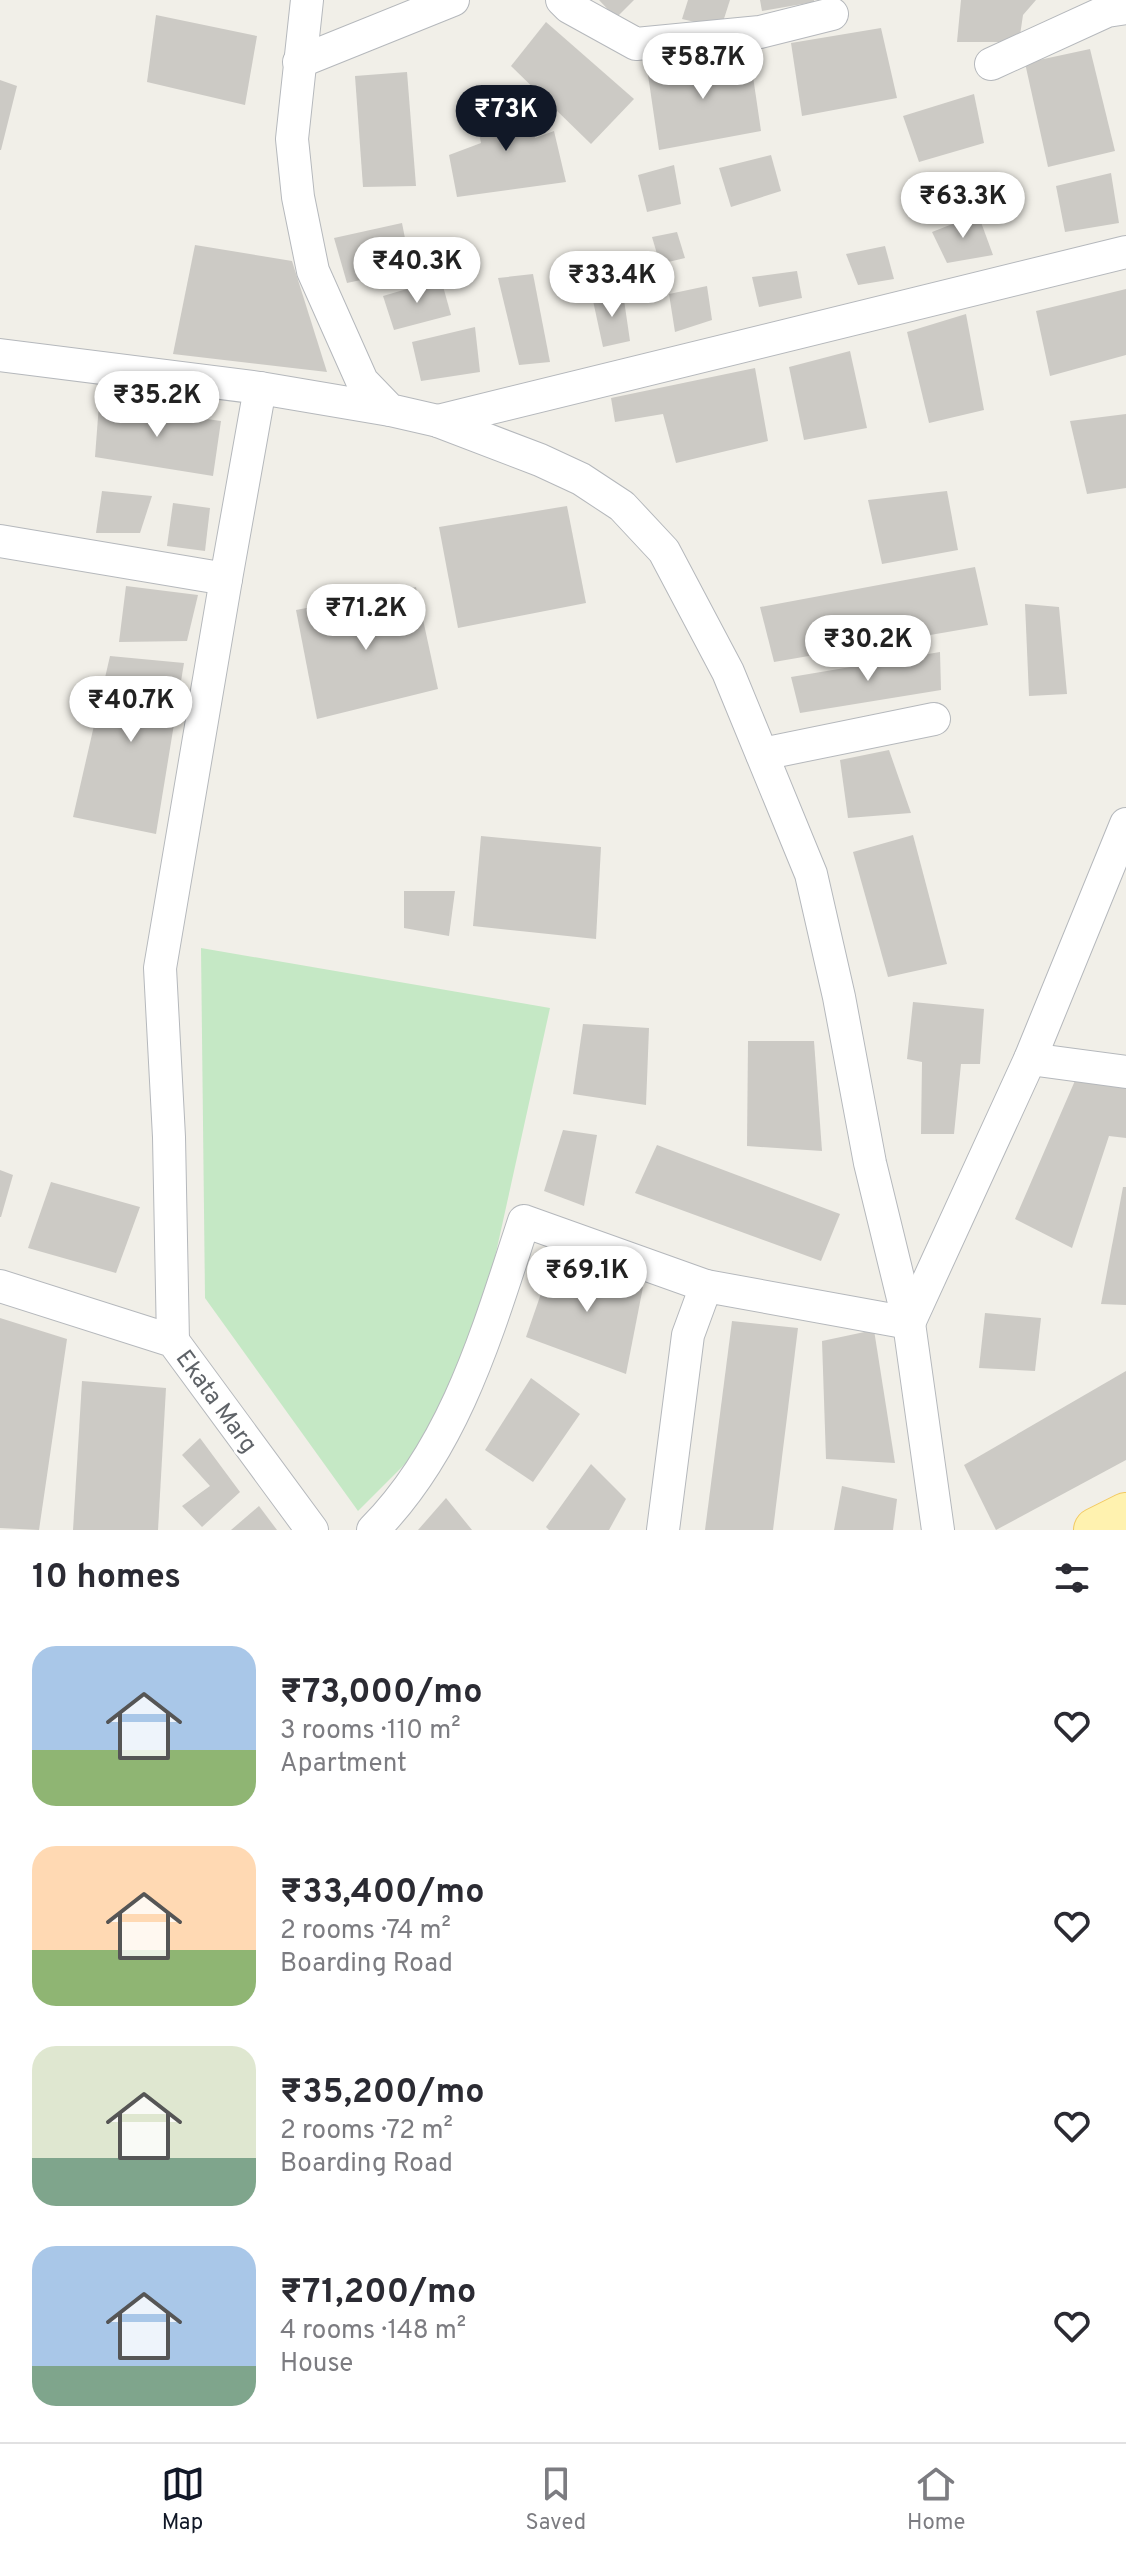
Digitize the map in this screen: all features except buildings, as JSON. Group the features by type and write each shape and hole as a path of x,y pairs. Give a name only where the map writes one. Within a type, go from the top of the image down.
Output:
{"main road":[{"path":"1096,1530 1126,1515"}],"street":[{"path":"307,0 292,139 298,197 313,271 362,381 390,410"},
{"path":"299,62 453,0"},
{"path":"562,0 569,7 636,44 760,32 832,14"},
{"path":"991,64 1107,11 1126,8"},
{"path":"438,421 1126,252"},
{"path":"0,355 260,388 438,421 581,479 622,506 664,551 728,672 811,874 839,997 870,1163 909,1323 938,1530"},
{"path":"173,1341 169,1137 160,968 260,388"},
{"path":"0,541 226,579"},
{"path":"762,754 934,719"},
{"path":"909,1323 1030,1059 1126,824"},
{"path":"1030,1059 1126,1072"},
{"path":"373,1530 398,1504 444,1436 487,1333 524,1221 706,1286 909,1323"},
{"name":"Ekata Marg","path":"0,1286 173,1341 312,1530"},
{"path":"663,1530 688,1335 706,1286"}],"green space":[{"path":"201,948 550,1008 480,1325 413,1456 358,1511 205,1298"}]}
